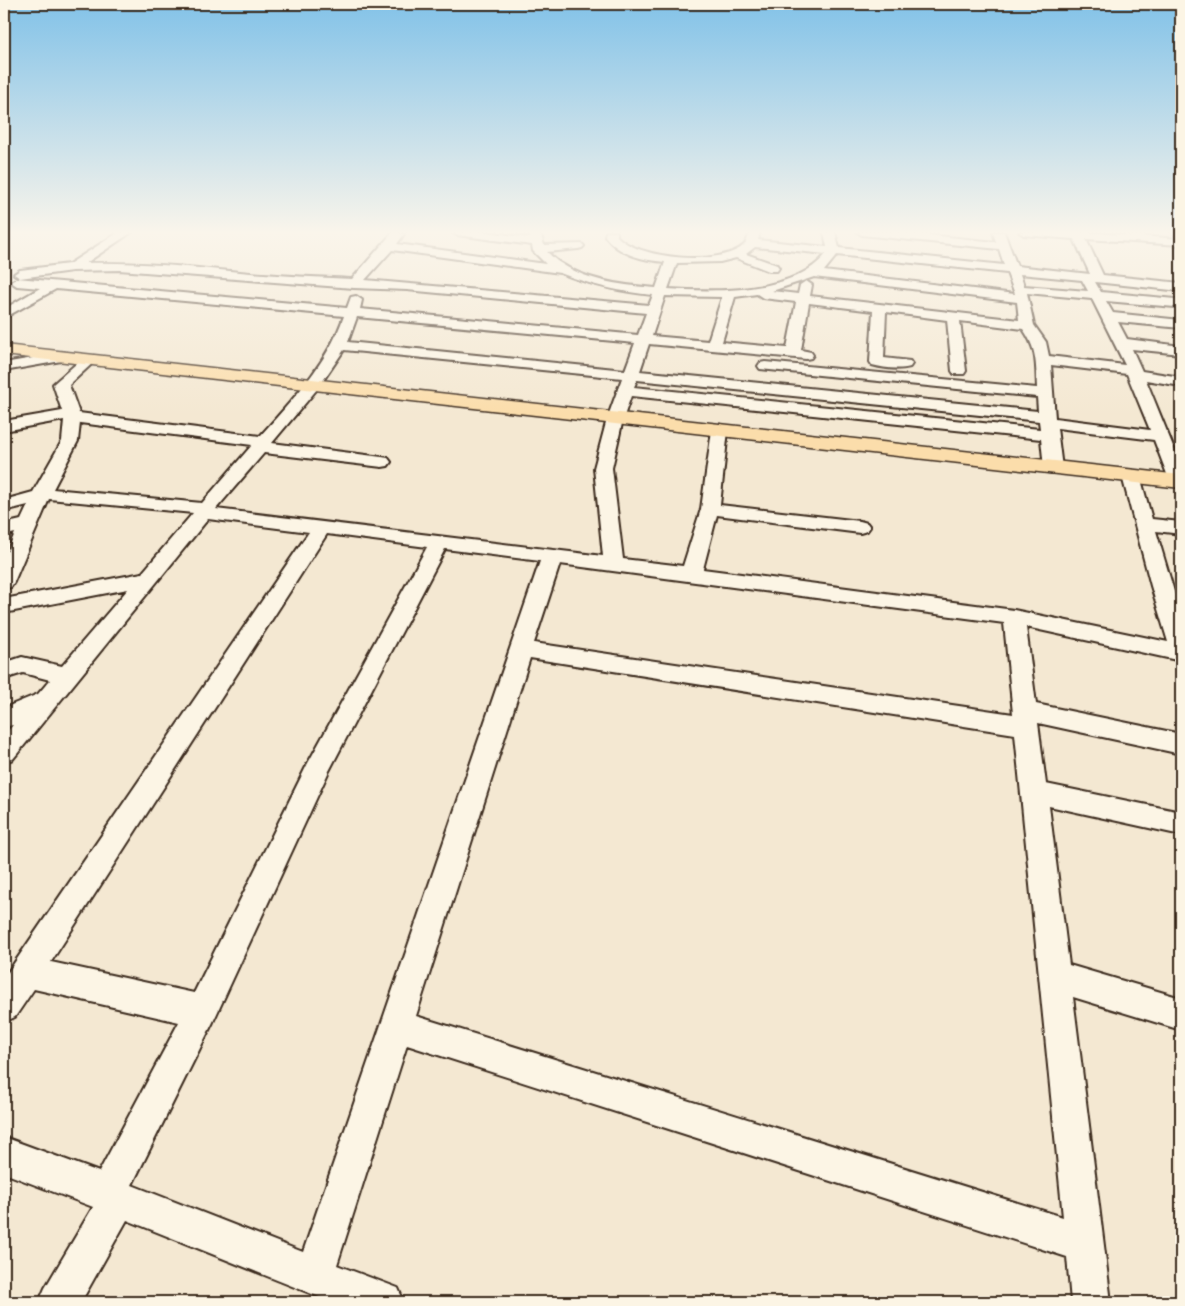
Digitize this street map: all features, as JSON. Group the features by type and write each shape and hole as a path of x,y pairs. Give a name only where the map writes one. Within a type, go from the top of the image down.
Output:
{"main road":[{"path":"4,350 1180,482"}],"street":[{"path":"4,314 41,293"},
{"path":"127,293 351,314 642,346 714,346 821,356"},
{"path":"4,752 313,385 332,359 356,300 355,293"},
{"path":"479,293 655,310"},
{"path":"614,564 603,468 615,419 632,376 660,293 739,293"},
{"path":"755,293 1027,325"},
{"path":"793,353 805,293"},
{"path":"1018,293 1175,303"},
{"path":"1097,293 1123,348 1180,482"},
{"path":"714,346 730,294"},
{"path":"1022,294 1027,325 1039,342 1043,360 1039,376 1045,393 1053,468"},
{"path":"877,362 880,309"},
{"path":"953,317 959,371"},
{"path":"1109,317 1181,324"},
{"path":"338,345 632,376 1160,438 1181,443"},
{"path":"642,346 669,356"},
{"path":"1123,348 1181,350"},
{"path":"1123,348 1181,358"},
{"path":"4,367 62,357"},
{"path":"4,582 42,495 70,441 72,416 61,384 89,360"},
{"path":"858,360 915,366"},
{"path":"1043,360 1133,372 1181,381"},
{"path":"748,364 1045,393"},
{"path":"933,368 1004,374"},
{"path":"626,391 1048,425"},
{"path":"4,426 72,416 382,462"},
{"path":"691,574 710,509 720,430"},
{"path":"1131,476 1145,524 1171,587 1181,647"},
{"path":"4,505 42,495 148,502 321,528 552,556 1014,617 1181,653"},
{"path":"710,509 860,527"},
{"path":"4,530 29,524"},
{"path":"1145,524 1181,528"},
{"path":"4,1006 321,528"},
{"path":"59,1302 113,1197 317,770 439,542"},
{"path":"314,1276 552,556"},
{"path":"4,606 149,578"},
{"path":"1014,617 1091,1302"},
{"path":"521,649 1026,718 1181,744"},
{"path":"4,671 22,665 67,676"},
{"path":"4,718 46,700"},
{"path":"1034,792 1181,823"},
{"path":"26,972 202,1011"},
{"path":"1054,976 1181,1014"},
{"path":"396,1026 1084,1243"},
{"path":"4,1155 384,1302"}]}
